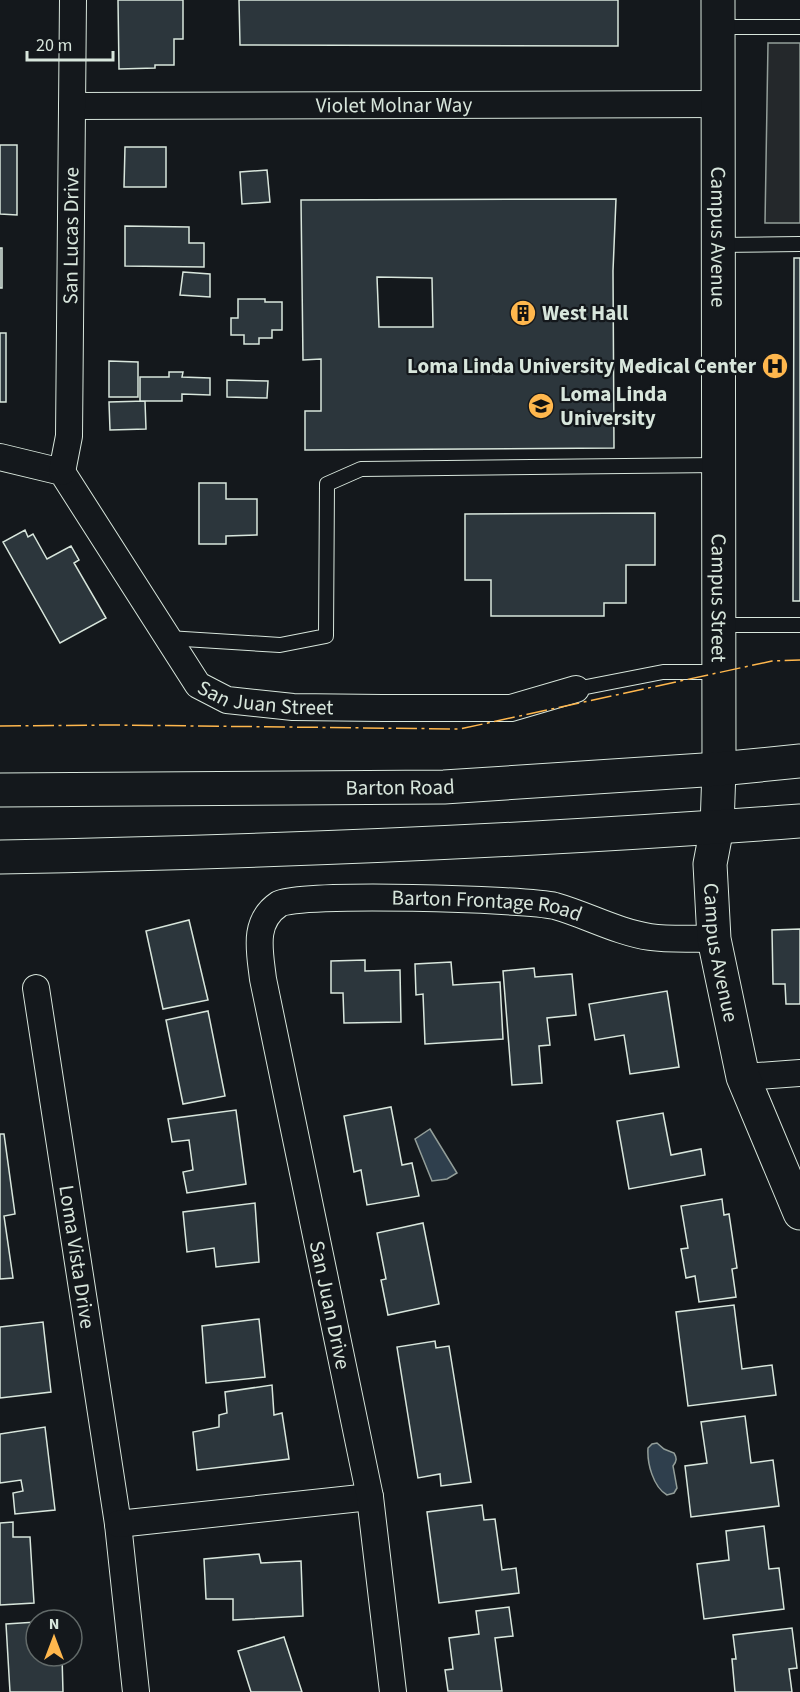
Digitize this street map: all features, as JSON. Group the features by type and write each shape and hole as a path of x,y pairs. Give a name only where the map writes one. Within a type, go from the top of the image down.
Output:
{"main road":[{"path":"718,13 718,104"},
{"name":"Campus Avenue","path":"717,371 718,104"},
{"name":"Campus Street","path":"717,371 719,769 717,827"},
{"name":"Barton Road","path":"0,790 444,787 719,769 800,761"},
{"path":"0,857 197,854 495,840 800,821"},
{"name":"Campus Avenue","path":"717,827 710,864 714,939 743,1077"},
{"path":"743,1077 800,1213"}],"street":[{"name":"San Lucas Drive","path":"62,472 69,436 73,0"},
{"name":"Violet Molnar Way","path":"72,106 718,104"},
{"path":"0,457 62,472"},
{"name":"San Juan Street","path":"62,472 198,685 227,700 293,707 511,708 576,689"},
{"name":"Barton Frontage Road","path":"263,920 280,903 319,898 501,900 554,906 650,937 714,939"},
{"name":"San Juan Drive","path":"263,920 259,940 263,979 370,1497 393,1692"},
{"name":"Loma Vista Drive","path":"36,988 118,1524 136,1692"},
{"path":"743,1077 800,1073"},
{"path":"118,1524 370,1497"}],"lane":[{"path":"718,13 800,27"},
{"path":"718,245 800,244"},
{"path":"168,638 280,645 326,636 327,484 361,469 718,465"},
{"path":"718,625 800,625"},
{"path":"576,689 663,672 718,672"}],"shaded area":[{"path":"768,43 800,43 800,223 765,223"}],"water":[{"path":"430,1129 457,1173 447,1179 432,1181 415,1139"},
{"path":"657,1443 674,1453 676,1458 673,1466 677,1488 674,1493 667,1495 658,1486 650,1467 648,1448"}],"building":[{"path":"118,0 183,0 183,39 174,39 174,65 119,69"},
{"path":"239,0 618,0 618,46 240,45"},
{"path":"0,145 17,145 17,215 0,214"},
{"path":"125,147 166,147 166,187 124,187"},
{"path":"267,170 270,202 242,204 240,172"},
{"name":"West Hall","path":"616,199 613,271 614,448 305,450 305,411 321,411 321,359 303,360 301,200","holes":["377,277 432,278 433,327 379,327"]},
{"path":"125,226 189,227 189,243 204,243 204,267 125,266"},
{"path":"0,248 2,248 2,288 0,288"},
{"path":"794,258 800,258 800,601 793,601"},
{"path":"183,272 210,274 210,297 180,295"},
{"path":"238,299 265,299 265,302 282,302 282,330 272,330 272,338 259,338 259,344 244,344 244,335 231,335 231,318 238,318"},
{"path":"0,333 6,333 6,402 0,402"},
{"path":"109,361 138,362 138,397 109,397"},
{"path":"169,372 183,372 182,377 210,378 210,395 182,394 182,401 140,401 140,377 169,377"},
{"path":"227,380 268,381 267,398 227,397"},
{"path":"145,401 146,429 110,430 109,402"},
{"path":"199,483 226,483 226,499 257,499 257,535 226,536 226,544 199,544"},
{"path":"655,513 655,565 626,565 626,603 604,603 604,616 491,616 491,580 465,580 465,514"},
{"path":"25,530 28,537 33,534 47,559 71,546 79,560 74,563 106,618 60,643 3,542"},
{"path":"189,920 208,1000 163,1009 146,931"},
{"path":"800,929 800,1004 786,1004 785,984 773,984 772,930"},
{"path":"365,960 365,971 400,970 401,1022 344,1023 343,993 331,993 331,961"},
{"path":"451,962 453,985 500,982 503,1039 425,1044 423,994 416,995 415,964"},
{"path":"534,968 535,977 572,974 576,1015 547,1018 550,1045 539,1046 542,1083 512,1085 503,971"},
{"path":"667,991 679,1067 630,1074 624,1035 595,1040 589,1004"},
{"path":"208,1011 225,1096 183,1104 166,1020"},
{"path":"391,1107 402,1165 412,1163 419,1196 367,1205 361,1170 354,1172 344,1116"},
{"path":"236,1110 246,1184 187,1193 183,1172 193,1170 189,1140 172,1142 168,1119"},
{"path":"663,1113 671,1155 701,1149 705,1175 629,1189 617,1121"},
{"path":"0,1134 4,1134 15,1214 4,1216 13,1278 0,1279"},
{"path":"722,1199 724,1215 729,1214 737,1268 732,1269 736,1297 699,1302 695,1276 686,1278 681,1249 688,1248 681,1206"},
{"path":"255,1203 259,1262 216,1267 214,1248 187,1252 183,1212"},
{"path":"423,1223 439,1304 388,1315 381,1280 386,1279 377,1233"},
{"path":"734,1305 742,1369 772,1365 776,1395 688,1406 676,1312"},
{"path":"259,1319 265,1377 206,1383 202,1326"},
{"path":"43,1322 51,1392 0,1398 0,1327"},
{"path":"435,1341 436,1348 449,1346 471,1482 441,1486 440,1474 418,1478 397,1347"},
{"path":"272,1385 274,1415 282,1413 289,1459 197,1470 193,1432 219,1427 219,1415 227,1413 225,1392"},
{"path":"745,1416 751,1463 773,1460 779,1506 691,1517 685,1466 707,1463 701,1422"},
{"path":"45,1427 55,1510 15,1514 13,1493 23,1491 21,1480 0,1483 0,1434"},
{"path":"482,1505 484,1520 495,1519 502,1570 516,1568 519,1593 439,1603 427,1512"},
{"path":"13,1522 13,1537 30,1537 34,1603 0,1605 0,1523"},
{"path":"764,1526 769,1569 779,1568 784,1609 704,1619 697,1564 729,1560 726,1531"},
{"path":"259,1554 261,1563 301,1561 303,1616 233,1620 233,1599 206,1599 204,1559"},
{"path":"509,1607 513,1636 495,1638 502,1691 448,1691 445,1670 453,1669 449,1638 479,1634 476,1611"},
{"path":"24,1623 24,1668 62,1668 63,1692 10,1692 6,1624"},
{"path":"792,1628 797,1668 789,1669 792,1692 735,1692 732,1659 736,1659 733,1635"},
{"path":"284,1637 302,1692 251,1692 238,1651"}],"power":[{"path":"0,726 460,729 772,661 800,660"}],"place":[{"name":"West Hall","path":"523,313"},
{"name":"Loma Linda University Medical Center","path":"775,366"},
{"name":"Loma Linda University","path":"541,406"}]}
